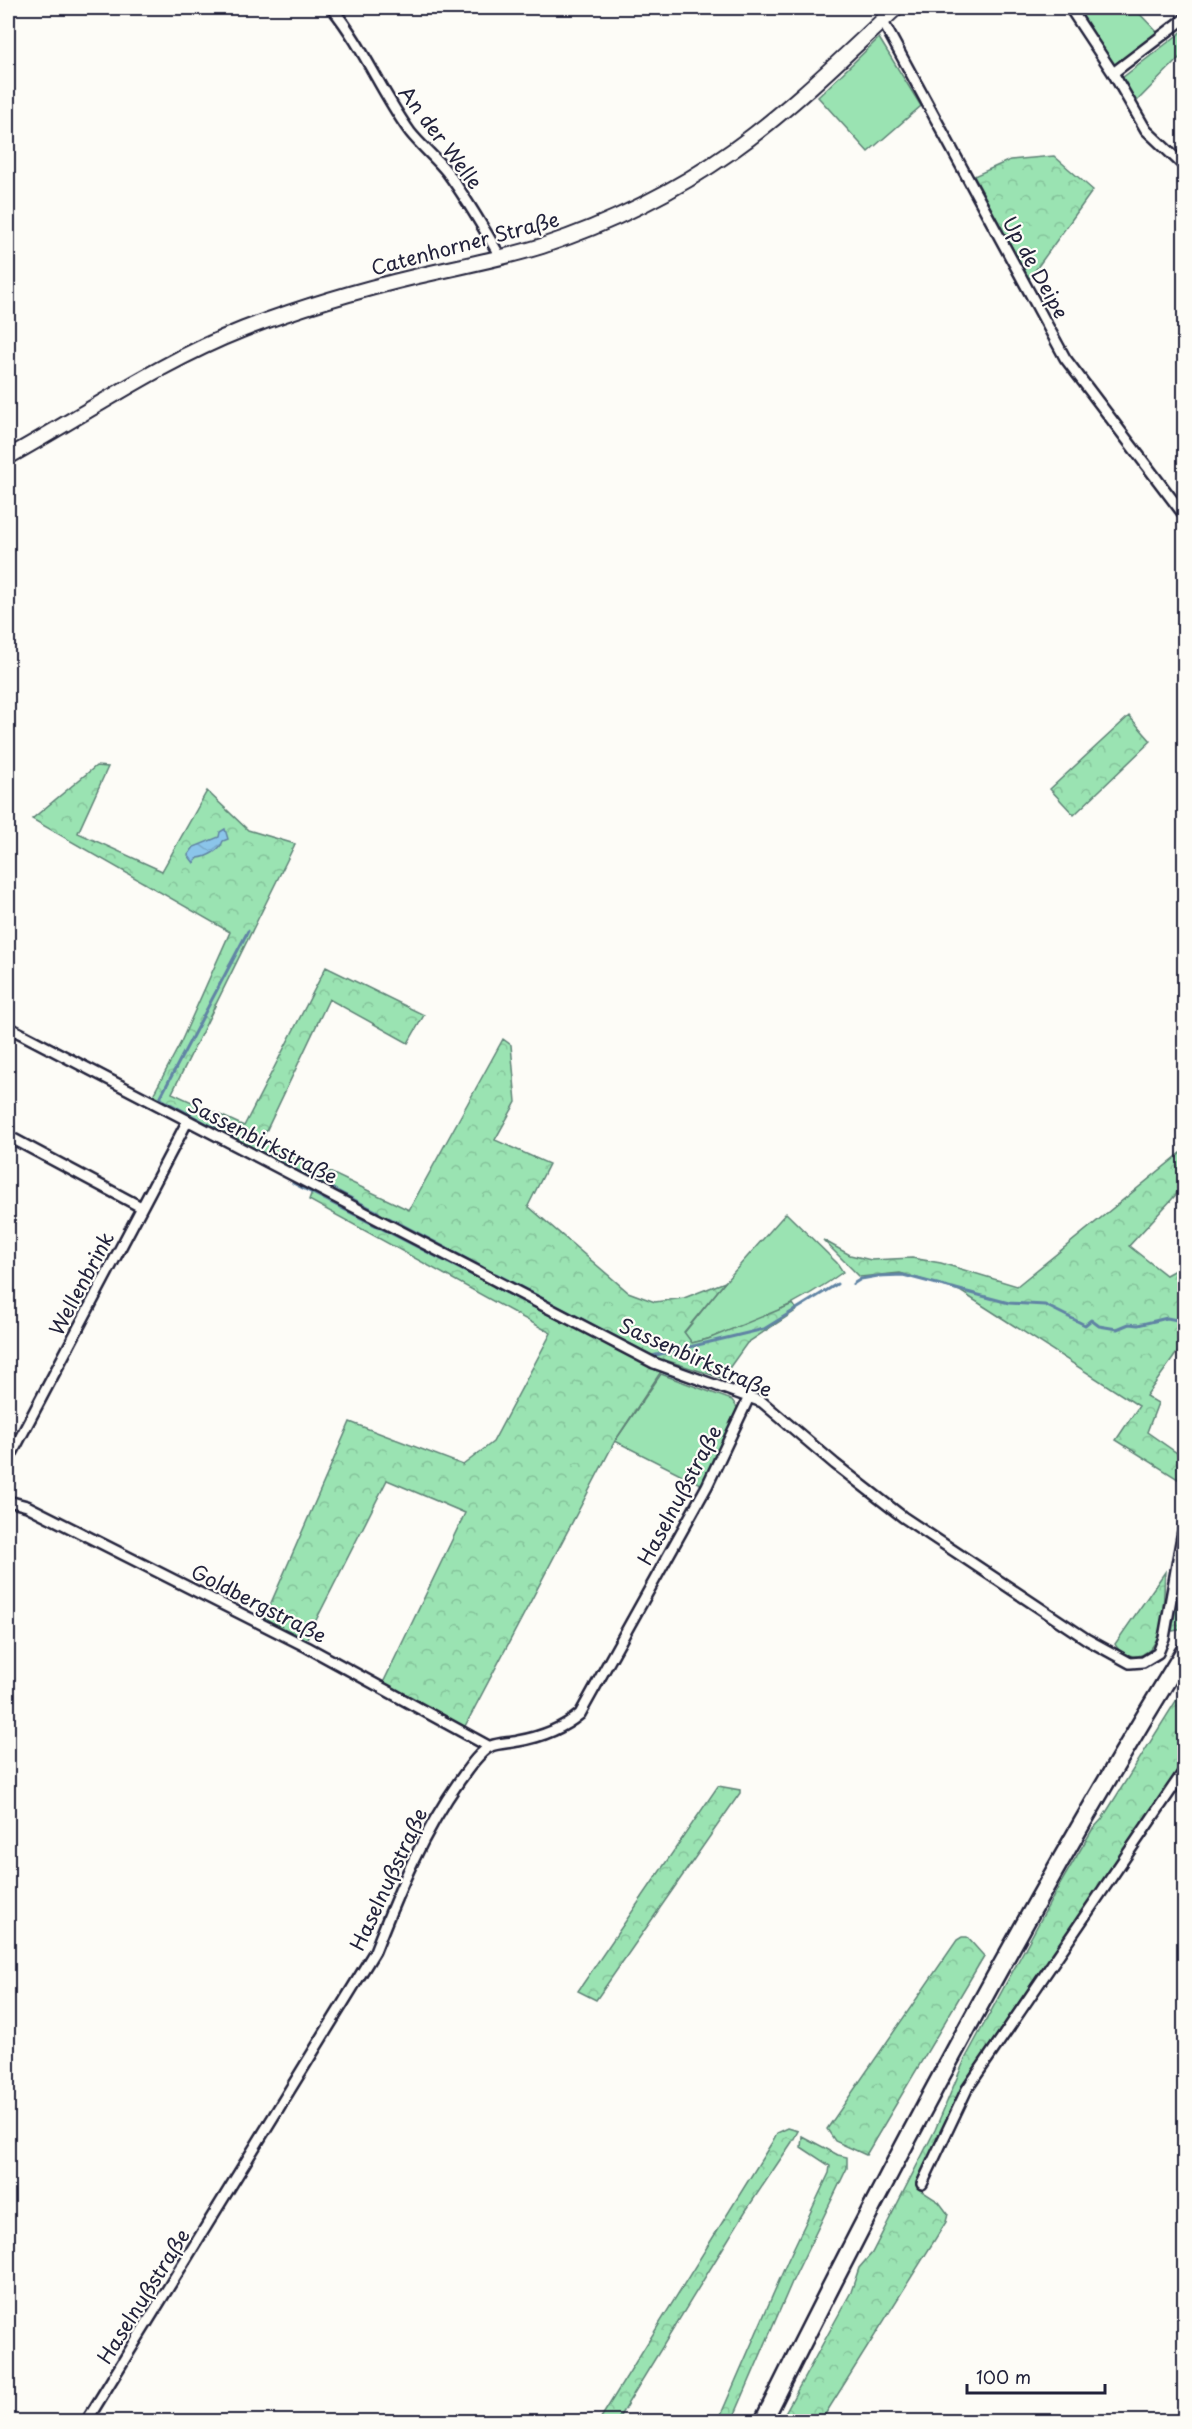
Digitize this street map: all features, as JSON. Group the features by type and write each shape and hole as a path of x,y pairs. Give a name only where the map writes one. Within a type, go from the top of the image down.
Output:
{"highway":[{"path":"763,2421 922,2109 1091,1808 1185,1652"}],"street":[{"name":"An der Welle","path":"332,8 353,34 384,91 411,133 446,170 501,258"},
{"name":"Catenhorner Straße","path":"8,457 170,364 240,330 295,310 362,290 501,258 579,233 635,209 686,181 731,151 774,118 896,8"},
{"path":"1070,8 1113,73 1146,130 1185,166"},
{"path":"1113,73 1185,19"},
{"name":"Up de Deipe","path":"882,20 1065,358 1184,515"},
{"name":"Sassenbirkstraße","path":"8,1027 654,1363 762,1402 835,1464 903,1517 1088,1640 1130,1663 1143,1662 1158,1653 1164,1638 1185,1525"},
{"name":"Wellenbrink","path":"8,1461 188,1122"},
{"path":"8,1136 141,1207"},
{"name":"Haselnußstraße","path":"86,2421 375,1951 404,1877 420,1844 464,1774 490,1746 529,1739 565,1727 580,1714 707,1486 749,1397"},
{"name":"Goldbergstraße","path":"8,1501 27,1506 308,1647 490,1746"},
{"path":"922,2184 967,2089 1185,1771"}],"green space":[{"path":"1078,8 1134,8 1158,33 1115,67"},
{"path":"1184,30 1184,53 1136,102 1122,78"},
{"path":"879,38 921,106 868,152 818,97"},
{"path":"1054,156 1093,190 1029,279 974,176 1010,160"},
{"path":"1129,716 1151,741 1074,815 1050,789"},
{"path":"96,766 108,767 78,833 162,871 207,791 248,830 295,844 172,1093 244,1126 326,967 424,1015 408,1043 329,999 262,1140 409,1210 503,1039 511,1045 516,1102 495,1140 549,1164 528,1206 628,1292 655,1302 684,1298 725,1282 684,1332 692,1343 708,1339 793,1304 797,1310 747,1343 722,1378 668,1361 615,1441 464,1728 383,1683 465,1513 387,1480 306,1640 264,1619 350,1422 463,1465 493,1442 551,1333 309,1200 316,1180 189,1118 152,1097 180,1044 230,932 32,819"},
{"path":"1184,1144 1184,1186 1129,1246 1166,1275 1184,1265 1184,1343 1146,1396 1158,1403 1147,1432 1184,1458 1184,1483 1116,1440 1139,1406 960,1291 900,1273 860,1277 823,1240 850,1255 871,1260 912,1258 941,1263 1017,1286 1182,1152"},
{"path":"786,1213 837,1263 843,1272 810,1294 750,1324 692,1343 684,1333"},
{"path":"661,1374 732,1400 739,1410 702,1485 615,1441"},
{"path":"1184,1559 1184,1629 1172,1631"},
{"path":"1165,1572 1163,1610 1158,1637 1144,1654 1133,1656 1125,1654 1115,1644"},
{"path":"1184,1688 1184,1763 964,2088 917,2188 939,2202 948,2214 946,2222 821,2421 780,2422 851,2292 859,2268 872,2253 935,2130 965,2059 1059,1886 1092,1830 1102,1819"},
{"path":"718,1786 740,1790 740,1793 596,2000 578,1991"},
{"path":"967,1937 984,1956 866,2155 835,2141 827,2129 957,1940"},
{"path":"788,2128 798,2131 792,2142 745,2212 617,2421 599,2421 777,2133"},
{"path":"802,2136 838,2155 847,2157 847,2168 792,2282 732,2421 718,2421 788,2260 829,2173 830,2166 801,2147"}],"water":[{"path":"225,829 228,839 213,852 198,858 194,863 188,855 194,847 219,837 220,832"}],"waterway":[{"path":"241,1142 161,1099 161,1096 248,931"},
{"path":"251,1147 378,1212"},
{"path":"293,1183 472,1275"},
{"path":"389,1218 482,1267"},
{"path":"496,1274 652,1356 764,1329 837,1284"},
{"path":"853,1284 861,1279 903,1275 1009,1303 1045,1305 1085,1325 1091,1320 1099,1326 1117,1329 1129,1324 1138,1325 1167,1318 1177,1320 1184,1313"},
{"path":"495,1287 604,1342"},
{"path":"614,1348 665,1373 710,1388"}]}
